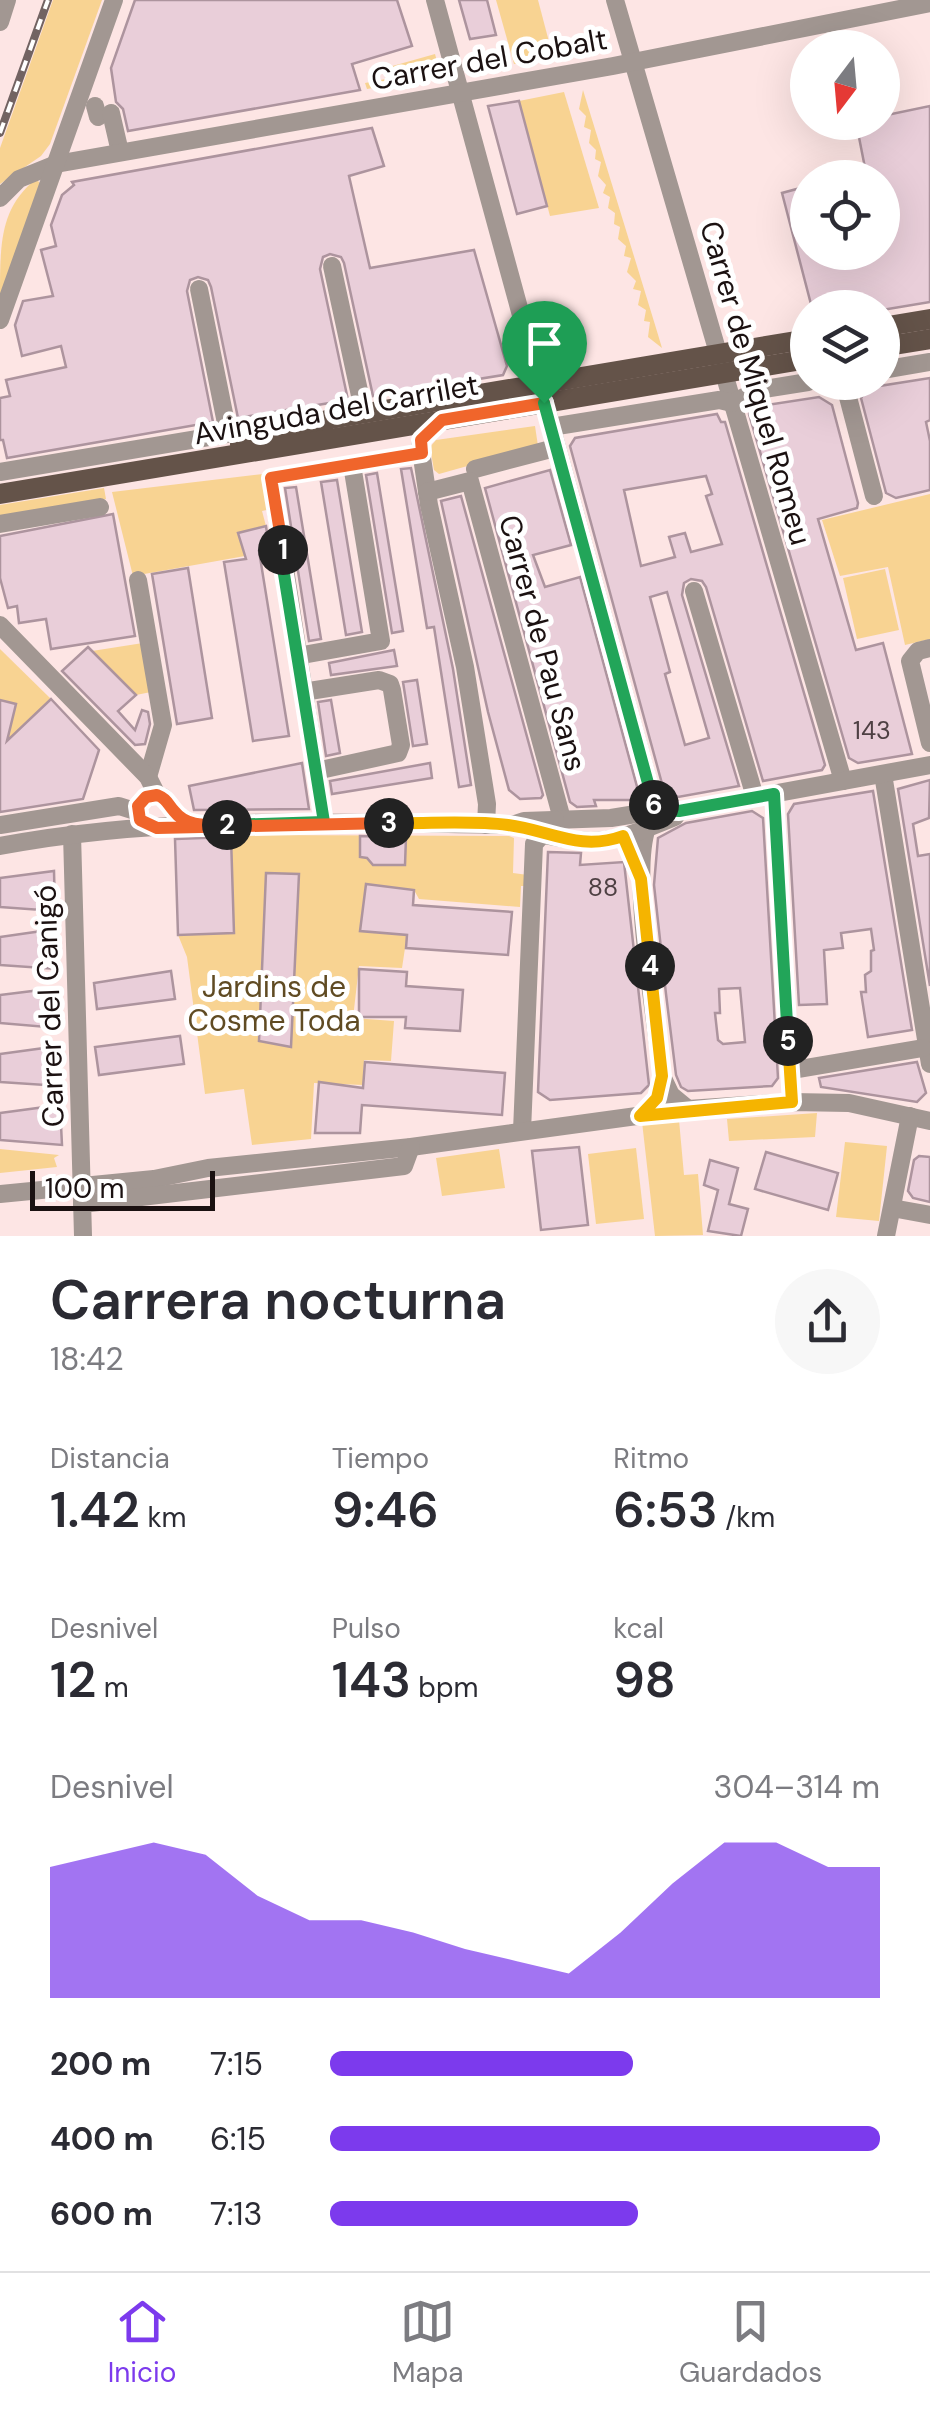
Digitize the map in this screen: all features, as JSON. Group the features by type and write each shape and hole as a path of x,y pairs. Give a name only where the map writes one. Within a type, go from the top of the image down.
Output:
{"main road":[{"path":"900,324 930,319"},
{"path":"900,343 930,339"},
{"name":"Avinguda del Carrilet","path":"722,364 790,344"},
{"name":"Avinguda del Carrilet","path":"112,476 331,419 542,394 722,364 790,360"},
{"name":"Avinguda del Carrilet","path":"0,494 442,420 542,394"}],"street":[{"path":"0,22 7,0"},
{"path":"114,0 103,112 120,152"},
{"path":"435,0 656,810"},
{"name":"Carrer de Miquel Romeu","path":"615,0 843,781"},
{"name":"Carrer del Cobalt","path":"0,198 18,179 56,164 634,61 930,3"},
{"path":"0,320 56,164 103,112"},
{"path":"332,266 364,414"},
{"path":"200,289 228,433"},
{"path":"900,367 930,362"},
{"path":"551,427 719,400 732,403 758,390 790,385"},
{"path":"849,400 874,496"},
{"name":"Avinguda del Carrilet","path":"0,472 331,419"},
{"path":"442,420 421,440 422,453 466,666 487,804 486,825"},
{"path":"427,492 551,449"},
{"name":"Avinguda del Carrilet","path":"297,656 271,478 422,453"},
{"path":"324,822 297,656 381,642 352,464"},
{"name":"Carrer de Pau Sans","path":"472,475 558,819"},
{"path":"0,524 100,507"},
{"path":"138,580 163,725 142,772 149,812"},
{"path":"694,591 764,795 792,1102"},
{"path":"0,625 142,772"},
{"path":"924,650 910,662 930,743"},
{"path":"303,692 380,680 392,690 401,745 398,754 316,771"},
{"path":"512,825 588,843 623,836 677,814 930,766"},
{"path":"799,1068 928,1059 883,774"},
{"path":"0,825 124,806 195,825 512,825 656,810 677,814"},
{"path":"0,846 121,828 149,812 171,808 195,825"},
{"path":"587,818 623,836 641,879"},
{"path":"522,1131 534,844 558,819"},
{"path":"640,1116 657,1098 662,1076 641,879 641,845 647,828"},
{"name":"Carrer del Canigó","path":"72,834 83,1236"},
{"path":"662,1076 671,1095 688,1109"},
{"path":"0,1194 82,1196 208,1168 411,1147 688,1109 792,1102 850,1104 930,1121"},
{"path":"886,1236 910,1116"},
{"path":"892,1208 930,1216"}],"green space":[{"path":"53,0 102,0 50,144 41,156 0,184 0,148"},
{"path":"496,0 538,0 553,57 514,64"},
{"path":"435,54 441,76 367,89 365,83 391,78 389,67"},
{"path":"583,90 662,348 648,337 650,322 644,321 646,310 638,305 641,291 633,289 636,281 627,272 631,258 624,256 626,246 618,239 620,227 614,224 615,213 608,208 610,197 603,193 606,185 598,176 601,162 595,159 596,150 589,143 591,130 584,127 586,116 579,109"},
{"path":"564,92 599,208 550,216 519,101"},
{"path":"36,179 40,183 0,296 4,228 15,202"},
{"path":"535,426 538,446 439,474 434,470 430,447 436,440"},
{"path":"263,474 271,509 262,511 266,526 238,533 245,556 133,576 112,492"},
{"path":"104,488 106,499 0,516 0,505"},
{"path":"930,494 930,639 905,645 888,567 840,576 822,520"},
{"path":"885,569 899,630 857,639 843,578"},
{"path":"143,643 151,692 136,695 92,651"},
{"path":"0,649 51,699 0,797"},
{"name":"Jardins de Cosme Toda","path":"230,835 509,836 514,838 513,873 528,875 527,886 521,886 520,907 419,899 414,890 380,891 380,885 366,884 360,931 407,935 402,968 359,966 353,1018 394,1021 391,1061 364,1060 363,1085 314,1083 311,1139 252,1145 244,1089 205,1094 187,957 178,935"},
{"path":"678,1109 684,1175 698,1174 703,1235 655,1236 641,1113"},
{"path":"817,1113 815,1137 729,1141 727,1119"},
{"path":"845,1142 887,1146 879,1221 836,1217"},
{"path":"636,1148 644,1219 596,1224 588,1154"},
{"path":"0,1149 59,1155 54,1158 57,1167 0,1173"},
{"path":"499,1149 505,1188 442,1196 436,1158"}],"building":[{"path":"135,0 397,0 412,46 352,64 360,90 128,131 123,109 116,102 111,68"},
{"path":"459,0 487,0 496,35 470,39"},
{"path":"519,101 547,206 517,214 488,106"},
{"path":"930,106 930,302 900,307 900,290 807,290 802,270 900,270 900,160 863,160 860,140 900,140 900,112"},
{"path":"372,128 384,166 349,176 370,268 474,250 507,366 503,375 373,396 344,263 341,257 330,254 323,257 320,269 348,400 238,418 211,287 208,280 198,277 190,280 187,291 213,422 7,458 0,440 0,398 10,396 6,380 66,367 61,346 22,356 15,325 23,301 53,296 41,250 56,246 51,225 62,195 74,185 72,182"},
{"path":"790,191 790,224 782,193"},
{"path":"930,378 930,420 926,422 930,490 896,498 886,493 862,400 900,400 900,383"},
{"path":"800,400 824,400 832,405 858,503 857,508 818,519 856,650 883,643 912,754 858,763 849,758 749,414 754,407"},
{"path":"717,414 725,422 825,765 822,770 763,781 706,587 702,581 691,579 684,583 682,595 739,786 678,797 664,791 570,446 575,438","holes":["706,476 712,494 706,496 722,544 691,552 685,533 669,537 675,557 641,566 624,490","667,592 709,738 685,745 665,674 670,672 650,597"]},
{"path":"411,468 453,669 471,785 459,787 434,627 427,628 401,469"},
{"path":"550,470 571,545 533,555 545,587 580,577 639,794 634,800 594,800 596,806 577,807 570,802 485,488"},
{"path":"377,473 403,631 392,633 366,475"},
{"path":"337,480 362,632 346,635 321,482"},
{"path":"296,487 321,639 309,641 285,488"},
{"path":"461,496 541,798 520,799 509,790 488,712 441,501"},
{"path":"113,514 135,636 51,649 46,619 19,623 17,606 8,608 0,578 0,536"},
{"path":"266,526 269,548 259,551 289,736 253,741 224,562 246,559 238,533"},
{"path":"188,568 212,718 177,724 152,574"},
{"path":"88,647 136,695 118,711 135,730 142,710 148,712 150,724 145,744 135,745 62,671"},
{"path":"394,650 397,666 331,675 329,663"},
{"path":"417,680 427,744 413,746 403,682"},
{"path":"51,699 99,750 83,799 0,812 0,700 16,704 7,741"},
{"path":"331,700 340,753 326,756 318,702"},
{"path":"302,763 309,809 194,810 189,786"},
{"path":"430,763 432,778 332,794 330,781"},
{"path":"930,780 929,818 913,824 918,856 930,854 930,986 898,789"},
{"path":"873,791 912,1030 868,1037 861,992 866,992 865,975 871,971 871,929 841,933 843,948 824,950 827,1004 799,1005 788,814 794,804"},
{"path":"752,811 763,818 778,1078 772,1086 688,1091 681,1087 676,1075 654,885 658,838 686,823","holes":["740,988 745,1042 723,1044 718,1040 715,1013 720,1013 719,989"]},
{"path":"360,836 406,837 405,865 373,865 360,857"},
{"path":"231,837 234,933 178,935 175,839"},
{"path":"548,852 581,853 580,865 624,862 649,1085 641,1093 550,1100 538,1092"},
{"path":"54,871 55,911 0,907 0,878"},
{"path":"266,873 299,874 291,1047 259,1041"},
{"path":"366,884 414,890 413,905 512,912 508,955 406,948 407,935 360,931"},
{"path":"56,929 57,969 0,965 0,937"},
{"path":"359,969 407,972 406,986 463,990 460,1031 405,1028 406,1017 359,1017"},
{"path":"171,971 175,999 97,1009 94,983"},
{"path":"57,988 58,1028 0,1023 0,995"},
{"path":"180,1036 184,1064 99,1075 95,1047"},
{"path":"59,1046 60,1086 0,1082 0,1054"},
{"path":"365,1062 505,1073 502,1115 362,1105 360,1133 315,1133 319,1082 363,1088"},
{"path":"917,1062 926,1093 917,1102 821,1087 819,1078"},
{"path":"60,1105 62,1145 0,1140 0,1113"},
{"path":"579,1147 588,1225 541,1230 532,1151"},
{"path":"766,1152 838,1173 828,1210 755,1189"},
{"path":"919,1156 930,1157 930,1202 913,1198 908,1191 914,1160"},
{"path":"710,1160 738,1168 729,1204 748,1209 741,1236 708,1231 718,1190 704,1185"}],"railway":[{"path":"0,133 48,0"}],"route":[{"path":"544,403 442,420 421,440 422,453 271,478 324,822 195,825 178,816 157,795 142,801 138,816 150,828 324,822 512,825 572,842 606,842 623,836 641,879 662,1076 657,1098 640,1116 792,1102 774,794 679,811 656,810 544,403"}]}
